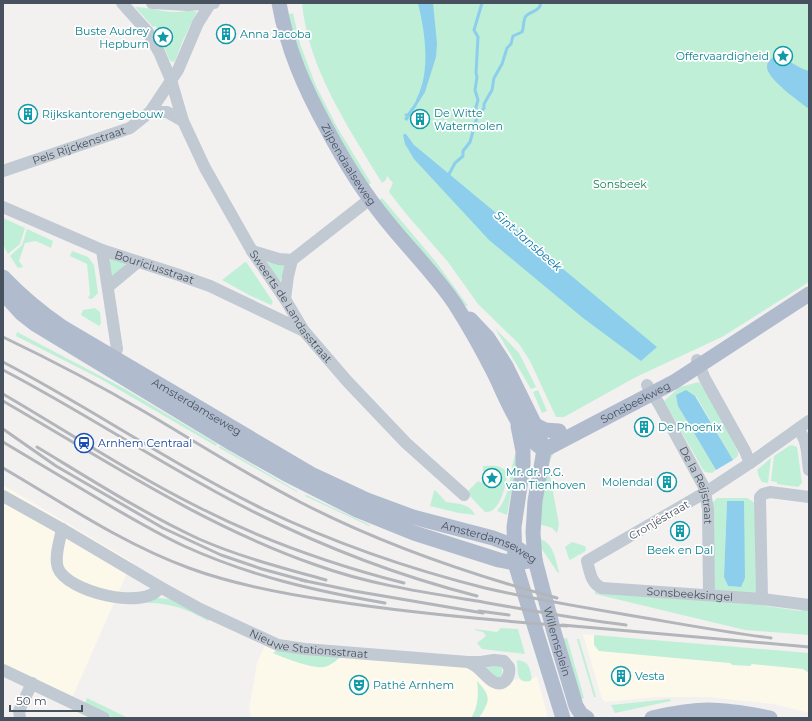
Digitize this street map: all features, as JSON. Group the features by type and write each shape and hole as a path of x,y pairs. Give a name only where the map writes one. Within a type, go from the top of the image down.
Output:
{"main road":[{"name":"Zijpendaalseweg","path":"279,3 288,42 301,79 352,173 387,221 455,304 488,338 506,366 535,425 538,445 523,466"},
{"name":"Amsterdamseweg","path":"3,277 20,295 43,314 115,353 275,454 327,482 367,500 413,517 493,538 514,546 535,560"},
{"name":"Amsterdamseweg","path":"3,293 35,324 233,444 324,494 357,510 414,533 499,560 515,563 535,560"},
{"name":"Sonsbeekweg","path":"538,445 723,350 809,294"},
{"name":"Zijpendaalseweg","path":"455,304 477,342 517,419 538,445"},
{"path":"98,363 115,353"},
{"name":"Sonsbeekweg","path":"538,445 559,431 649,389"},
{"name":"Zijpendaalseweg","path":"515,563 514,527 523,466 523,451 517,419"},
{"path":"535,425 545,430 559,431"},
{"path":"535,560 533,533 538,445"},
{"path":"493,538 514,527"},
{"name":"Willemsplein","path":"535,560 576,706 581,714 588,718"},
{"name":"Willemsplein","path":"515,563 563,718"},
{"path":"652,718 716,710 770,718"}],"street":[{"name":"Sweerts de Landasstraat","path":"122,3 148,32 159,52 171,80 183,121 205,168 252,251 285,299 304,331 347,381 406,443 464,495"},
{"path":"152,3 188,5 213,4"},
{"name":"Pels Rijckenstraat","path":"3,171 130,128 137,123 150,112 178,70 198,23 213,4"},
{"path":"150,112 167,112 183,121"},
{"path":"285,299 292,260 370,199"},
{"name":"Bouriciusstraat","path":"3,207 102,250 210,286 304,331"},
{"path":"102,250 108,287 115,353"},
{"path":"252,251 279,259 292,260"},
{"path":"108,287 138,262"},
{"path":"698,363 746,451 750,463"},
{"name":"De la Reijstraat","path":"649,389 703,482 706,492 708,509 709,595"},
{"name":"Cronjéstraat","path":"586,561 706,492 809,421"},
{"path":"798,429 805,441 809,470"},
{"path":"762,599 760,497 763,494 770,492 809,497"},
{"name":"Nieuwe Stationsstraat","path":"3,496 200,609 278,645 305,650 468,662"},
{"path":"62,529 57,564 60,572 66,578 93,592 116,597 145,597 153,595 160,587"},
{"name":"Sonsbeeksingel","path":"586,561 594,583 602,588 762,599 809,605"},
{"path":"3,670 104,718"},
{"path":"20,718 19,712 32,683"}],"shaded area":[{"path":"3,485 132,562 72,698 3,665"},
{"path":"583,634 809,664 809,713 774,704 707,697 655,697 606,702 602,699"},
{"path":"265,645 470,667 510,681 519,679 523,681 530,681 532,678 537,677 548,718 252,718 249,710 257,663"}],"green space":[{"name":"Sonsbeek","path":"302,3 809,3 809,282 722,337 636,377 564,417 556,417 530,361 519,344 478,304 448,262 389,192 393,183 387,176 386,180 382,183 356,141 332,97 312,51"},
{"path":"135,7 170,12 197,12 183,40 175,61 172,62 169,59 161,40 164,36 159,37 156,31 158,29 155,26 153,27"},
{"path":"293,13 300,44 316,86 337,127 371,183 367,186 307,79 287,15"},
{"path":"382,198 436,262 468,306 462,305 377,202"},
{"path":"3,218 25,228 20,244 8,254 3,244"},
{"path":"27,229 53,241 51,248 36,241 25,243 19,261 23,267 18,268 10,256 22,245"},
{"path":"72,251 88,257 94,265 98,293 91,299 88,298 90,294 87,264 70,256"},
{"path":"111,259 125,263 126,266 114,277 111,276 109,260"},
{"path":"245,262 273,302 271,305 222,280"},
{"path":"265,262 285,264 280,283"},
{"path":"95,308 100,312 101,323 99,326 81,315 83,310"},
{"path":"495,328 519,353 536,387 531,389"},
{"path":"17,332 125,389 217,444 216,446 99,378 16,336"},
{"path":"699,382 703,388 704,387 734,441 733,442 738,452 738,456 733,460 696,396 681,411 716,470 712,473 705,472 702,468 664,401 680,387"},
{"path":"538,390 547,411 542,413 533,392"},
{"path":"792,445 797,447 802,483 798,487 777,484 777,482 771,481 774,456"},
{"path":"220,446 297,491 297,492 218,447"},
{"path":"516,452 517,460 507,515 497,511 508,490"},
{"path":"554,452 549,463 549,471 559,524 557,533 552,528 536,523 550,454"},
{"path":"771,458 768,483 762,482 757,470"},
{"path":"483,466 500,467 507,474 504,491 498,504 495,508 485,512 469,495 469,490 478,481 482,483 488,478 486,477 487,473 483,471"},
{"path":"435,490 446,502 466,506 473,511 475,515 430,506"},
{"path":"306,495 370,525 369,526 305,496"},
{"path":"717,498 747,498 755,503 756,594 715,590 712,503","holes":["727,501 744,501 741,587 728,586 724,577"]},
{"path":"538,538 543,540 551,547 559,572 558,573 541,548"},
{"path":"572,542 585,546 586,550 570,560 565,547"},
{"path":"595,590 761,602 766,606 801,611 801,608 808,609 809,635 745,630 595,594"},
{"path":"157,598 170,599 211,619 208,621 181,608 164,604 134,603"},
{"path":"501,628 518,629 525,654 482,649 477,643 486,636 483,632 475,629 497,632"},
{"path":"594,635 809,653 809,673 803,669 752,664 750,666 732,665 730,663 599,651 594,645"},
{"path":"567,638 584,698 578,701 563,639"},
{"path":"577,639 579,639 596,697 594,697"},
{"path":"278,649 342,656 329,665 319,667 298,663 273,653"},
{"path":"517,660 527,664 532,678 530,681 522,681 520,679"},
{"path":"499,665 502,668 502,675 498,679 486,668"},
{"path":"477,681 482,686 488,699 479,718 471,718 475,710 477,700"},
{"path":"87,698 128,718 114,718 85,704"},
{"path":"670,699 671,701 615,713 611,705"}],"water":[{"path":"418,3 433,3 437,43 436,57 425,92 407,121 404,119 406,116 404,115 406,113 407,114 414,104 424,76 425,51 423,27"},
{"path":"774,57 784,59 804,70 809,71 809,109 772,78 767,67 770,60"},
{"path":"404,134 406,134 414,145 519,232 523,242 533,244 657,347 641,361 583,318 489,240 414,159 405,144"},
{"path":"686,390 695,396 733,460 716,470 678,406 676,395"},
{"path":"727,501 744,501 745,578 741,587 728,586 724,577"}],"waterway":[{"path":"448,176 455,163 463,156 463,151 470,142 477,117 476,107 478,100 475,90 477,77 478,37 474,30 482,3"},
{"path":"477,117 484,108 484,104 492,90 494,78 502,64 513,36 522,32 525,17 539,8 541,3"}],"railway":[{"path":"3,337 110,392 261,481 331,517 393,545 426,557 491,579 557,598"},
{"path":"3,362 230,492 263,509 344,544 400,564 457,581 520,596 771,638"},
{"path":"3,370 189,477 279,524 311,539 376,565 443,587 477,596"},
{"path":"3,394 150,481 225,520 300,551 404,583"},
{"path":"3,401 117,469 195,512 275,549 316,565 336,572 395,587 626,625"},
{"path":"3,429 56,466 163,528 221,555 262,569 306,581"},
{"path":"3,442 143,525 209,557 258,574 308,588 385,603"},
{"path":"37,447 137,507 199,539 246,557 326,580"},
{"path":"3,468 117,535 165,558 206,574 278,592 362,605 450,616 567,626"},
{"path":"301,580 354,591 483,613"},
{"path":"479,611 509,615"},
{"path":"562,625 809,647"}],"place":[{"name":"Anna Jacoba","path":"226,34"},
{"name":"Buste Audrey Hepburn","path":"163,37"},
{"name":"Offervaardigheid","path":"783,56"},
{"name":"Rijkskantorengebouw","path":"28,114"},
{"name":"De Witte Watermolen","path":"420,119"},
{"name":"De Phoenix","path":"644,427"},
{"name":"Arnhem Centraal","path":"84,443"},
{"name":"Mr. dr. P.G. van Tienhoven","path":"492,478"},
{"name":"Molendal","path":"667,482"},
{"name":"Beek en Dal","path":"680,531"},
{"name":"Vesta","path":"621,676"},
{"name":"Pathé Arnhem","path":"359,685"}],"water label":[{"name":"Sint Jansbeek","path":"528,241"}]}
